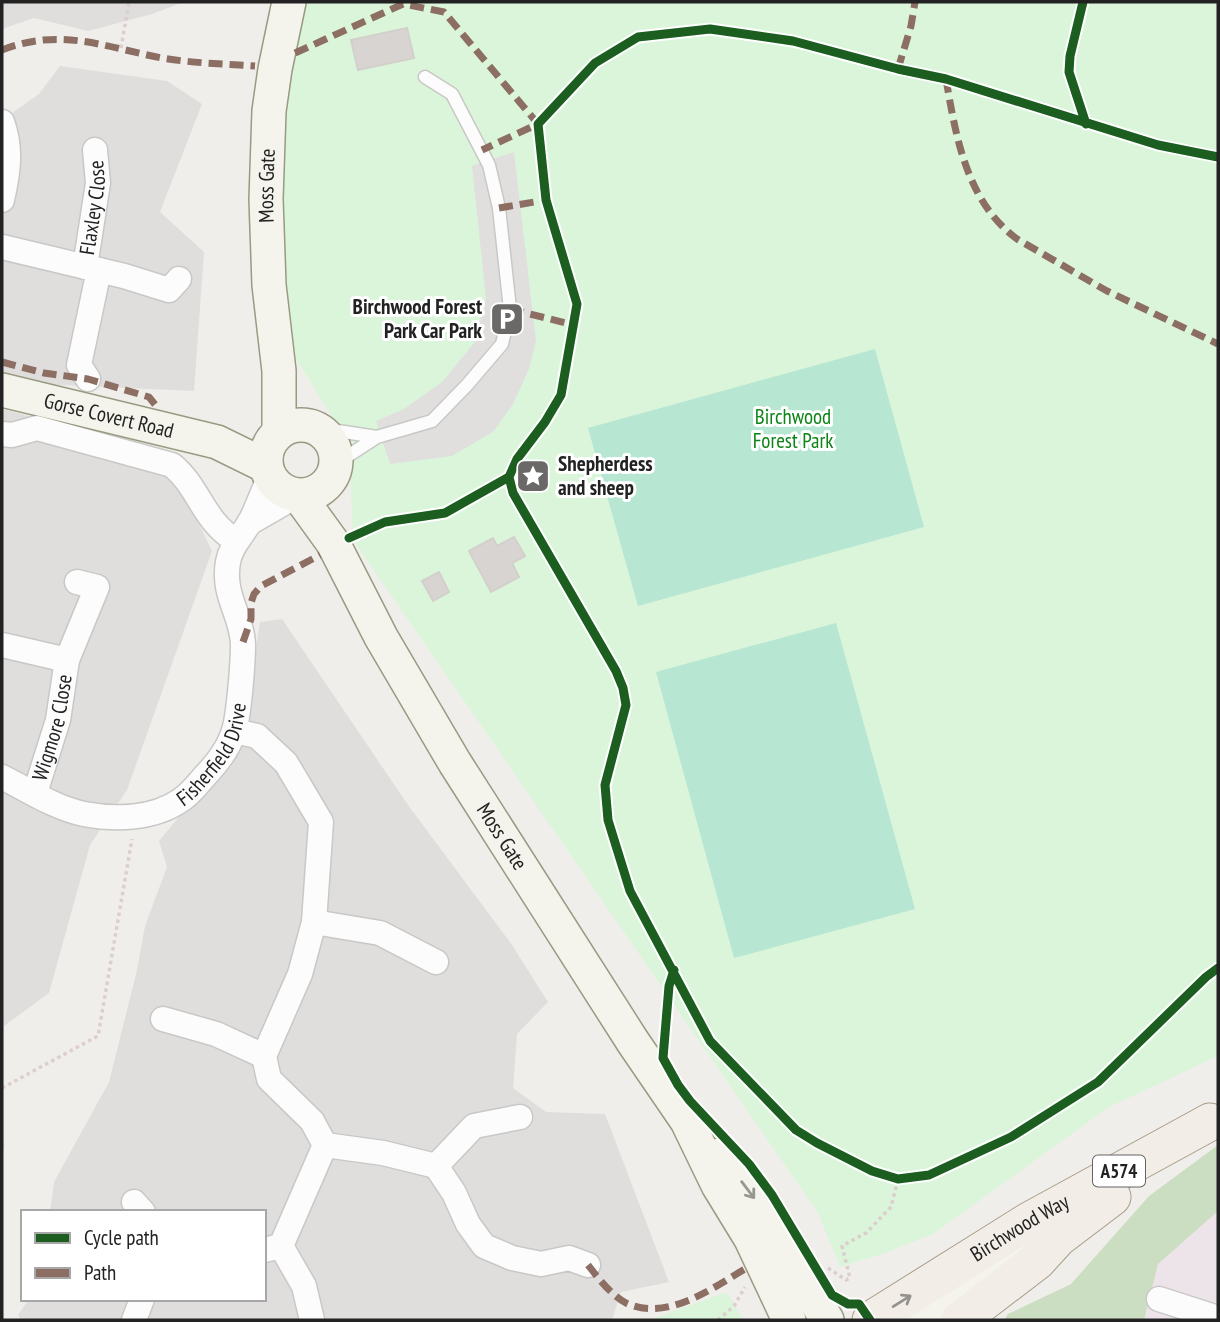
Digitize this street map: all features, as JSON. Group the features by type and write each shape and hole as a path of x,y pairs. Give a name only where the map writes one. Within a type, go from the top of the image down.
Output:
{"main road":[{"name":"Birchwood Way","path":"960,1320 1037,1261 1058,1238 1214,1118"},
{"name":"Birchwood Way","path":"871,1320 1029,1222 1214,1118"}],"street":[{"name":"Moss Gate","path":"289,2 269,111 267,186 269,285 286,445 281,489 298,496 333,543 381,637 449,751 633,1042 687,1121 718,1185 751,1239 789,1320"},
{"path":"2,122 9,161 2,200"},
{"name":"Flaxley Close","path":"88,379 79,365 92,268 98,183 95,150"},
{"name":"Flaxley Close","path":"2,247 92,268 169,290 179,279"},
{"name":"Gorse Covert Road","path":"2,390 217,442 286,445"},
{"path":"2,434 12,435 37,428 172,465 182,473 215,525 243,532 298,496 311,495 321,490 330,482 336,467"},
{"name":"Moss Gate","path":"286,445 333,443 336,467 333,543"},
{"name":"Fisherfield Drive","path":"2,777 58,806 82,814 115,818 136,817 183,799 225,751 234,731 243,642 226,583 229,559 286,445"},
{"name":"Wigmore Close","path":"35,793 58,720 67,660 97,587 77,582"},
{"name":"Wigmore Close","path":"2,645 67,660"},
{"path":"234,731 257,736 286,763 321,822 314,922 300,974 264,1056 269,1079 312,1121 325,1145"},
{"path":"314,922 380,933 436,962"},
{"path":"163,1019 216,1034 264,1056"},
{"path":"436,1166 474,1126 520,1117"},
{"name":"Moss Gate","path":"687,1121 716,1149 751,1194 828,1320"},
{"path":"325,1145 383,1153 436,1166 484,1247 512,1258 541,1264 569,1258 588,1265"},
{"path":"312,1320 304,1286 273,1248 325,1145"},
{"name":"A574","path":"922,1320 1022,1250 1058,1238"},
{"path":"1158,1299 1218,1318"},
{"path":"134,1320 141,1301"}],"lane":[{"path":"286,445 377,437 432,421 502,344 510,309 499,208 489,165 452,94 425,77"},
{"path":"336,467 377,437"}],"path":[{"path":"121,48 129,2"},
{"path":"2,1088 98,1036 136,817"},
{"path":"885,1175 898,1179 909,1178"},
{"path":"826,1267 846,1280 850,1278 842,1246 866,1233 891,1207 898,1179"},
{"path":"718,1320 742,1295 746,1286 745,1277"}],"shaded area":[{"path":"2,2 184,2 152,14 88,31 34,18 2,29"},
{"path":"60,66 167,81 202,104 160,212 204,252 194,391 39,384 2,375 2,120 39,94"},
{"name":"Birchwood Forest Park Car Park","path":"514,152 536,341 529,369 513,404 494,431 452,456 390,464 376,421 404,409 442,382 475,342 486,298 472,166"},
{"path":"2,409 99,435 173,477 212,551 127,790 90,845 49,993 4,1026 2,1153"},
{"path":"282,619 408,805 512,945 548,1002 517,1034 513,1088 546,1112 605,1114 669,1282 621,1292 612,1320 21,1320 18,1315 28,1301 266,1301 266,1210 50,1210 54,1182 109,1082 145,926 167,867 159,841 189,805 247,707 260,622"},
{"path":"1218,1182 1218,1320 1128,1320 1136,1274"}],"green space":[{"name":"Birchwood Forest Park","path":"300,2 1218,2 1218,1056 1109,1107 933,1234 840,1267 818,1213 353,540 350,466 331,415 296,359 285,280 283,195 287,107"},
{"path":"875,349 924,527 638,606 588,428"},
{"path":"836,623 915,909 734,958 656,672"},
{"path":"1218,1145 1218,1211 1158,1264 1144,1320 1004,1320 1008,1314 1071,1284 1149,1196"},
{"path":"727,1292 743,1320 649,1320"}],"building":[{"path":"407,28 414,58 358,70 351,40"},
{"path":"514,537 525,556 512,563 519,577 491,592 469,551 493,538 497,546"},
{"path":"439,572 449,592 433,601 422,581"}],"marked path":[{"path":"898,69 915,2"},
{"path":"295,53 403,4 444,12 538,124 482,150"},
{"path":"2,50 44,40 82,41 173,60 255,66"},
{"path":"946,79 954,124 967,167 975,188 1000,224 1017,239 1107,291 1218,344"},
{"path":"499,208 546,200"},
{"path":"510,309 574,325"},
{"path":"2,362 44,373 88,379 149,397 157,407"},
{"path":"243,642 251,619 251,603 261,586 320,555"},
{"path":"588,1265 605,1286 626,1303 657,1309 688,1301 745,1269"}],"cycle path":[{"path":"1083,2 1070,56 1069,72 1086,124"},
{"path":"1218,157 1158,145 946,79 793,41 710,29 638,37 595,63 538,124 546,200 577,304 561,395 545,422 517,459 509,477 513,493 616,671 623,688 626,705 605,785 608,820 630,891 710,1041 796,1130 872,1171 898,1179 929,1175 1011,1137 1098,1082 1218,968"},
{"path":"349,538 385,522 445,513 509,477"},
{"path":"674,970 669,986 663,1058 678,1085 749,1164 772,1195 832,1295 848,1304 859,1304 870,1320"}],"place":[{"name":"Birchwood Forest Park Car Park","path":"507,319"},
{"name":"Shepherdess and sheep","path":"533,476"}]}
